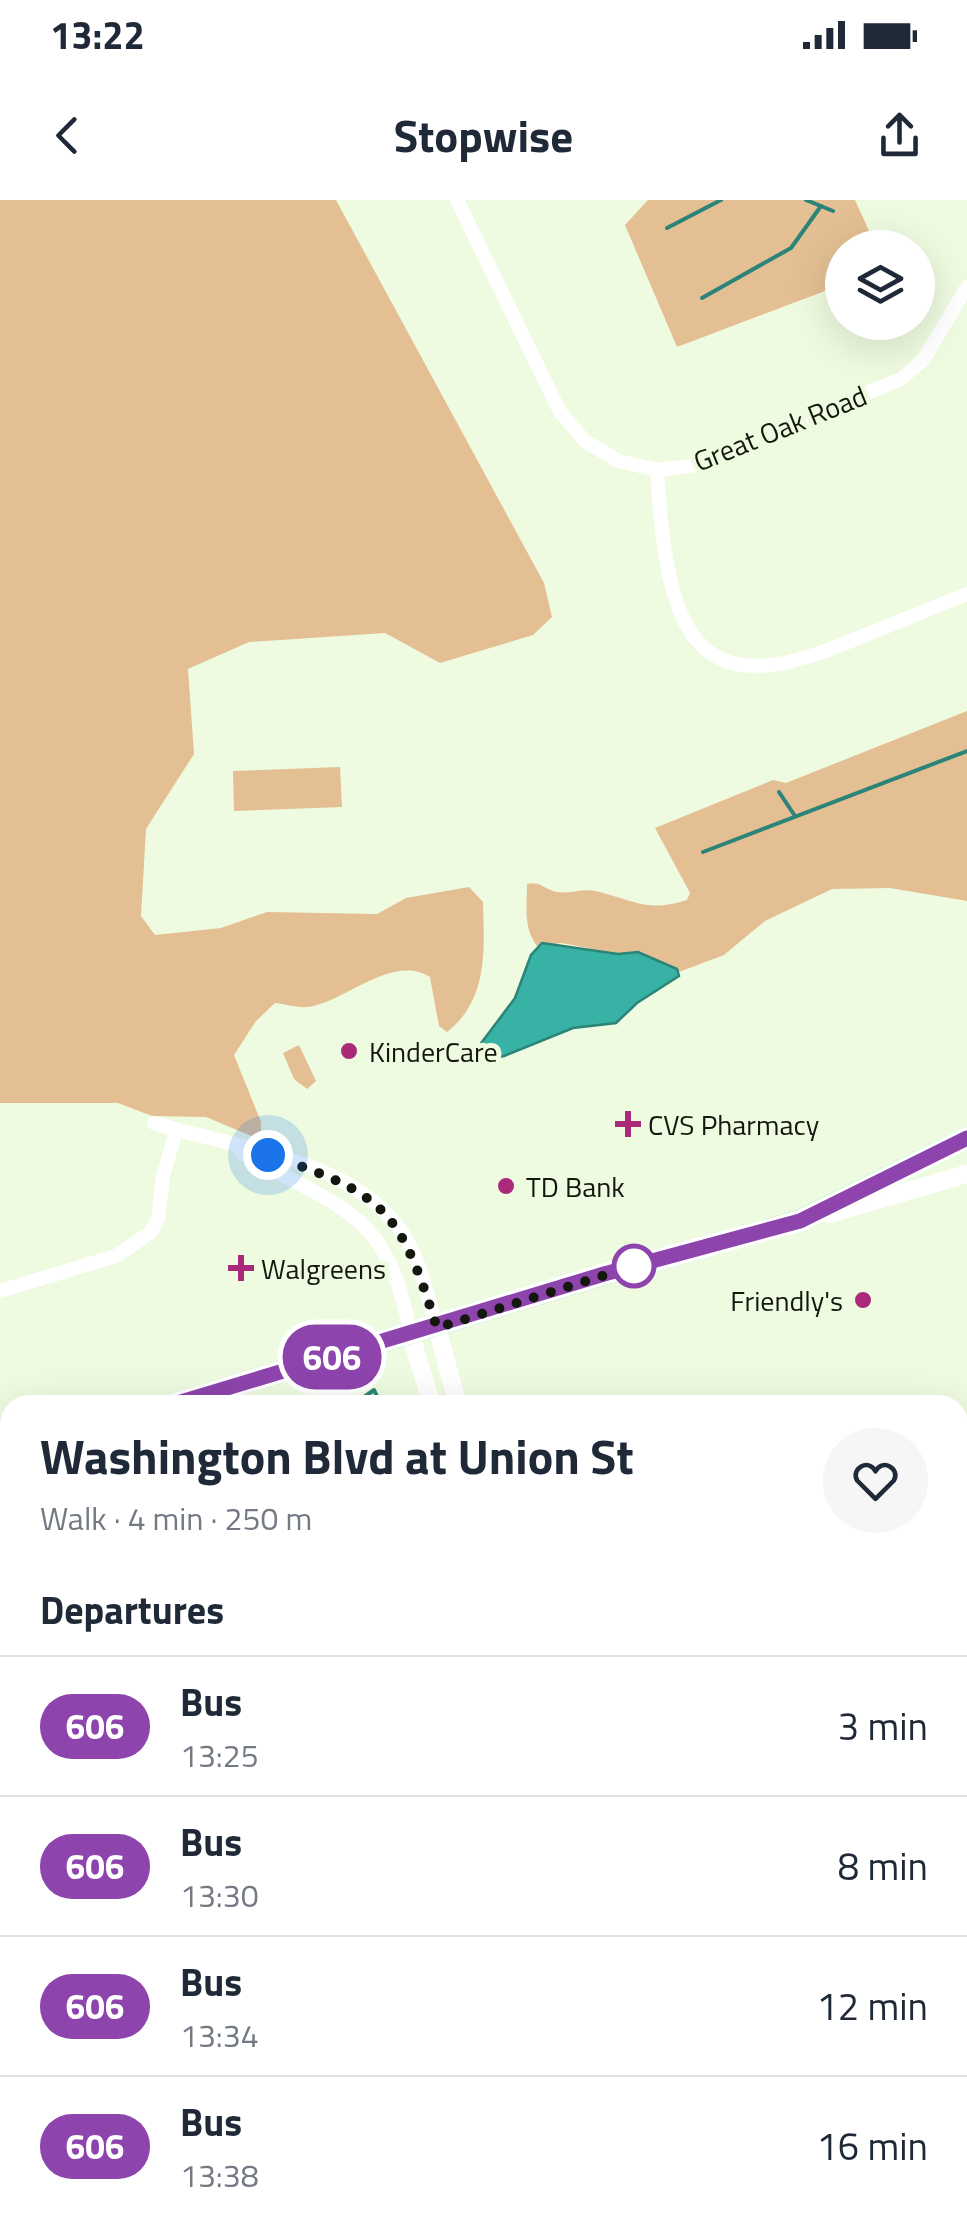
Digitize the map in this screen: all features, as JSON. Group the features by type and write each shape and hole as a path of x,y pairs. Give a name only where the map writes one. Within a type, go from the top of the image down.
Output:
{"main road":[{"path":"206,1395 411,1336 604,1274 800,1221 967,1138"}],"street":[{"name":"Great Oak Road","path":"457,200 571,426 618,462 657,470 709,460 901,379 923,360 967,287"},
{"path":"657,470 679,609 697,638 726,660 759,668 795,664 967,594"},
{"path":"154,1123 315,1172 346,1185 383,1210 414,1254 455,1395"},
{"path":"0,1291 116,1256 150,1232 158,1219 162,1177 176,1130"},
{"path":"229,1145 335,1204 376,1235 396,1270 429,1395"},
{"path":"800,1221 967,1174"}],"shaded area":[{"path":"0,200 336,200 544,583 552,617 533,635 440,663 385,633 249,642 188,669 194,754 146,829 141,916 155,935 221,928 267,912 377,914 406,898 469,887 483,902 483,955 477,989 461,1019 447,1032 439,1026 430,977 415,971 384,975 308,1007 275,1003 256,1021 234,1055 261,1122 261,1140 206,1117 152,1116 118,1103 0,1103"},
{"path":"648,200 855,200 869,230 825,230 825,291 677,347 625,225"},
{"path":"967,711 967,901 890,888 832,889 765,921 724,955 679,972 638,952 618,954 562,943 537,946 533,939 527,917 527,884 539,884 556,892 596,891 650,905 687,900 690,893 655,828 773,780 786,783"},
{"path":"340,767 342,807 234,811 233,771"},
{"path":"299,1045 316,1081 307,1089 294,1079 283,1053"}],"water":[{"path":"542,943 618,954 638,952 677,969 679,976 637,1003 616,1023 573,1028 504,1056 473,1063 473,1054 515,998 531,955"}],"waterway":[{"path":"667,228 721,200"},
{"path":"806,200 833,211"},
{"path":"702,298 791,248 821,206"},
{"path":"703,852 967,751"},
{"path":"779,792 795,816"},
{"path":"367,1395 374,1390 376,1395"}],"bus line":[{"name":"606","path":"203,1395 437,1328 604,1274 800,1221 900,1175 967,1138"}],"place":[{"name":"KinderCare","path":"349,1051"},
{"name":"CVS Pharmacy","path":"628,1124"},
{"name":"TD Bank","path":"506,1186"},
{"name":"Walgreens","path":"241,1268"},
{"name":"Friendly's","path":"863,1300"}],"route":[{"path":"268,1155 346,1185 383,1210 414,1254 437,1328 637,1265 634,1266"}]}
